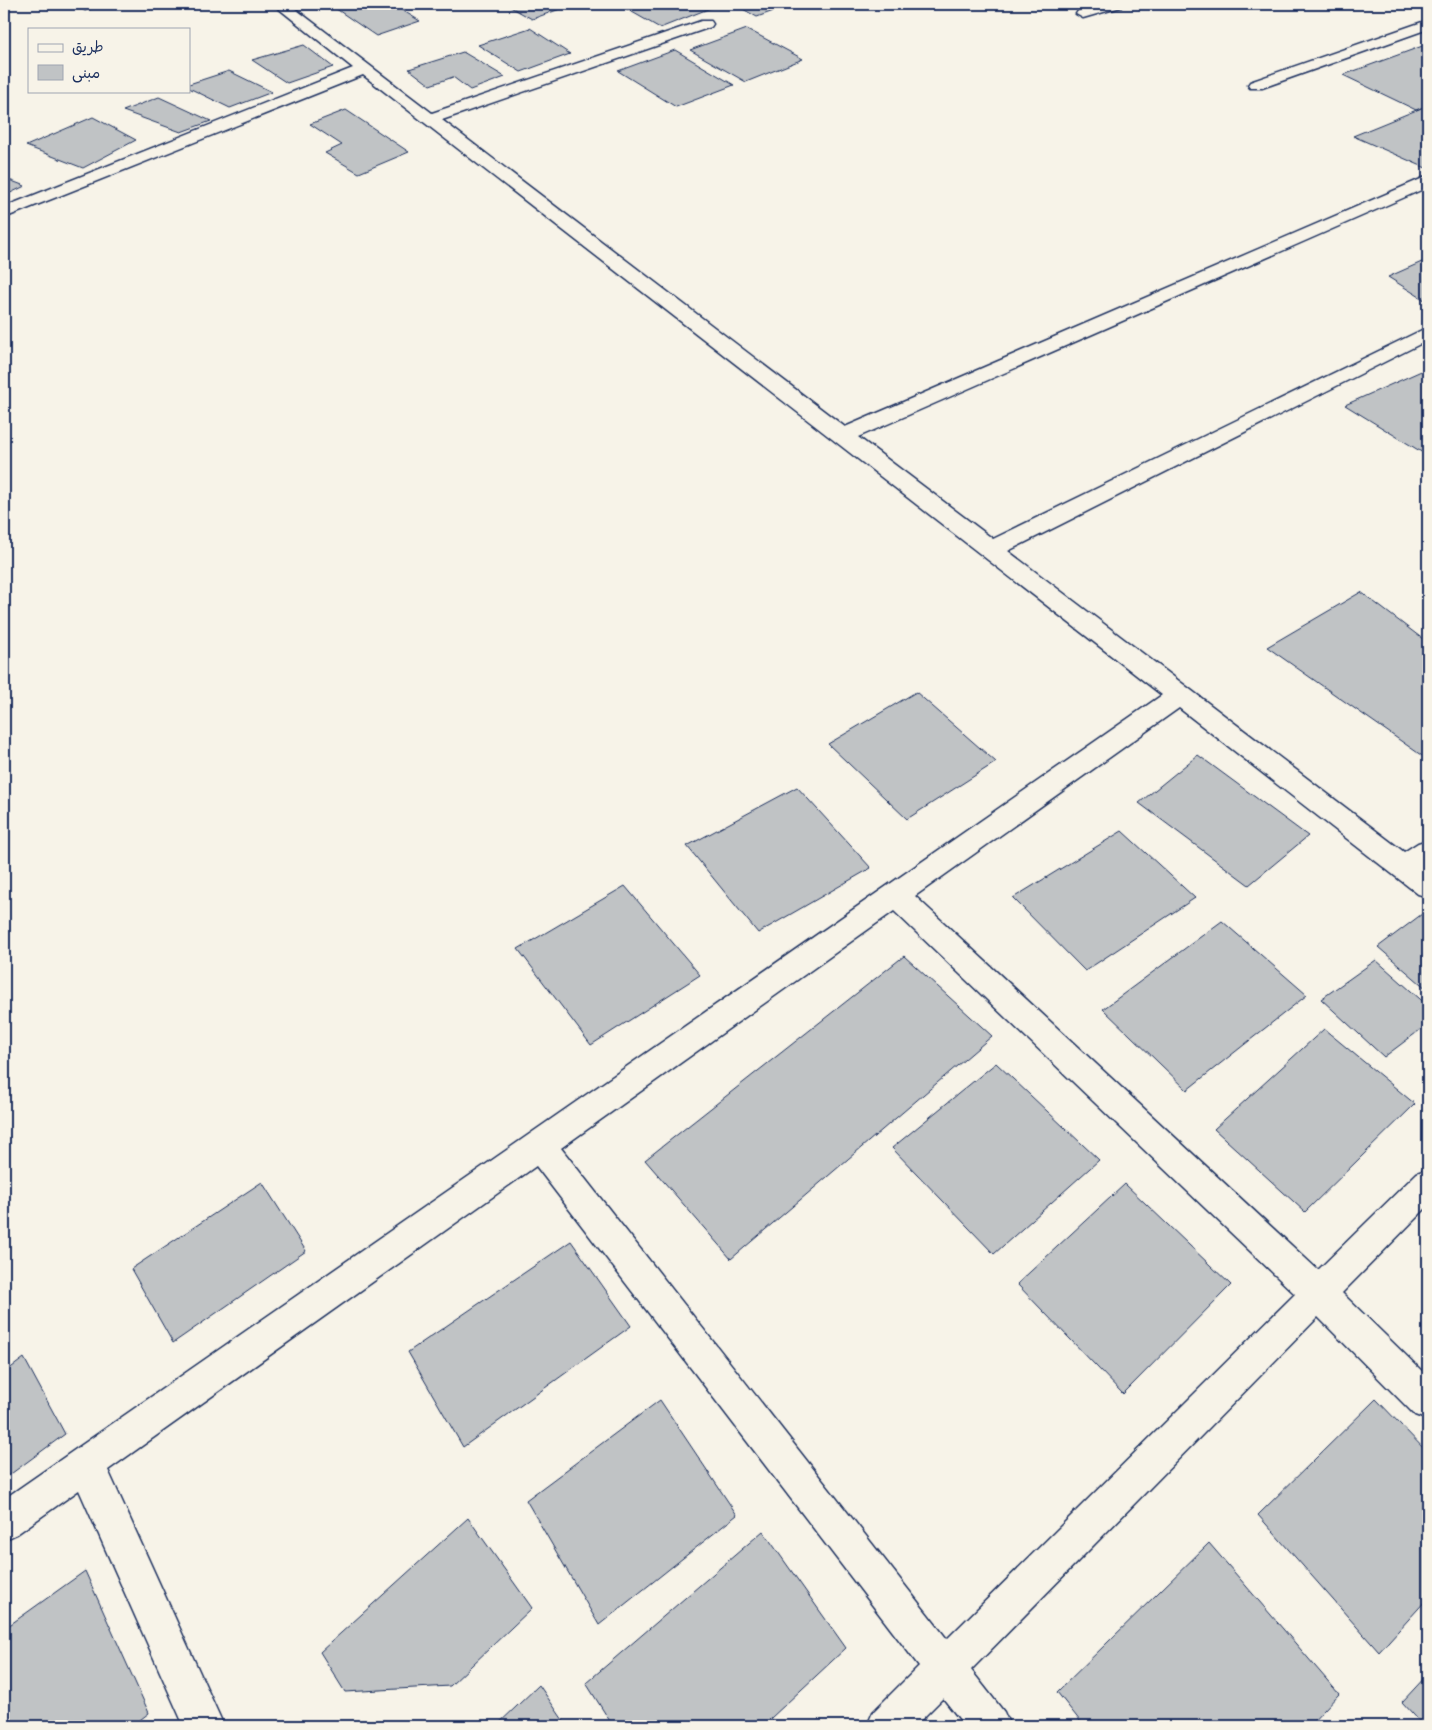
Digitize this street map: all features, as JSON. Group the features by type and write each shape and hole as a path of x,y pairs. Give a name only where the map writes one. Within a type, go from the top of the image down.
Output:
{"street":[{"path":"280,4 1428,886"},
{"path":"1083,14 1116,4"},
{"path":"429,119 706,24"},
{"path":"1256,85 1428,24"},
{"path":"4,213 364,69"},
{"path":"842,436 1428,181"},
{"path":"990,550 1428,333"},
{"path":"4,1521 1180,695"},
{"path":"1404,867 1428,851"},
{"path":"895,895 1318,1293 1428,1402"},
{"path":"539,1145 946,1666 990,1726"},
{"path":"887,1726 1428,1184"},
{"path":"86,1463 204,1726"}],"building":[{"path":"73,4 105,4 85,11"},
{"path":"329,4 392,4 420,21 376,36"},
{"path":"505,4 574,4 532,19"},
{"path":"618,4 708,4 713,7 660,28"},
{"path":"734,4 793,4 757,17"},
{"path":"530,28 570,54 521,72 478,45"},
{"path":"747,29 803,59 746,82 690,50"},
{"path":"1428,44 1428,105 1416,110 1343,75"},
{"path":"304,45 333,67 287,83 252,60"},
{"path":"675,50 734,85 676,107 618,71"},
{"path":"463,52 505,77 470,90 453,77 430,85 409,69"},
{"path":"229,71 272,92 230,108 190,88 190,84"},
{"path":"159,97 211,121 181,132 123,111"},
{"path":"1424,107 1428,109 1428,167 1426,168 1353,136"},
{"path":"346,110 409,152 359,173 325,153 342,145 310,124"},
{"path":"93,117 136,140 83,168 26,146"},
{"path":"4,178 25,186 4,196"},
{"path":"1424,261 1428,264 1428,302 1388,277"},
{"path":"1428,368 1428,456 1345,405"},
{"path":"1361,592 1428,643 1428,760 1267,647"},
{"path":"916,692 996,762 907,819 828,744"},
{"path":"1198,755 1308,836 1249,885 1139,803"},
{"path":"797,787 871,868 758,933 687,846"},
{"path":"1122,831 1195,898 1085,971 1013,898"},
{"path":"625,886 700,975 591,1045 518,949"},
{"path":"1426,911 1428,913 1428,990 1378,947"},
{"path":"1222,921 1307,995 1187,1090 1103,1009"},
{"path":"904,956 992,1036 731,1259 645,1160"},
{"path":"1376,960 1428,1006 1428,1024 1384,1057 1321,999"},
{"path":"1324,1029 1415,1104 1305,1212 1214,1129"},
{"path":"996,1063 1099,1160 994,1254 892,1148"},
{"path":"262,1182 306,1251 173,1343 131,1269"},
{"path":"1125,1184 1231,1285 1123,1394 1017,1284"},
{"path":"571,1241 631,1326 463,1447 408,1352"},
{"path":"24,1358 65,1434 4,1479 4,1373"},
{"path":"1376,1399 1428,1453 1428,1598 1379,1652 1258,1515"},
{"path":"660,1400 737,1515 599,1625 526,1500"},
{"path":"468,1518 532,1608 450,1686 345,1692 320,1652"},
{"path":"763,1531 846,1648 771,1718 777,1726 613,1726 586,1683"},
{"path":"1209,1543 1339,1694 1309,1726 1084,1726 1057,1692"},
{"path":"85,1571 149,1713 132,1726 4,1726 4,1629"},
{"path":"1428,1674 1428,1726 1424,1726 1402,1702"},
{"path":"539,1685 567,1726 496,1726"}]}
